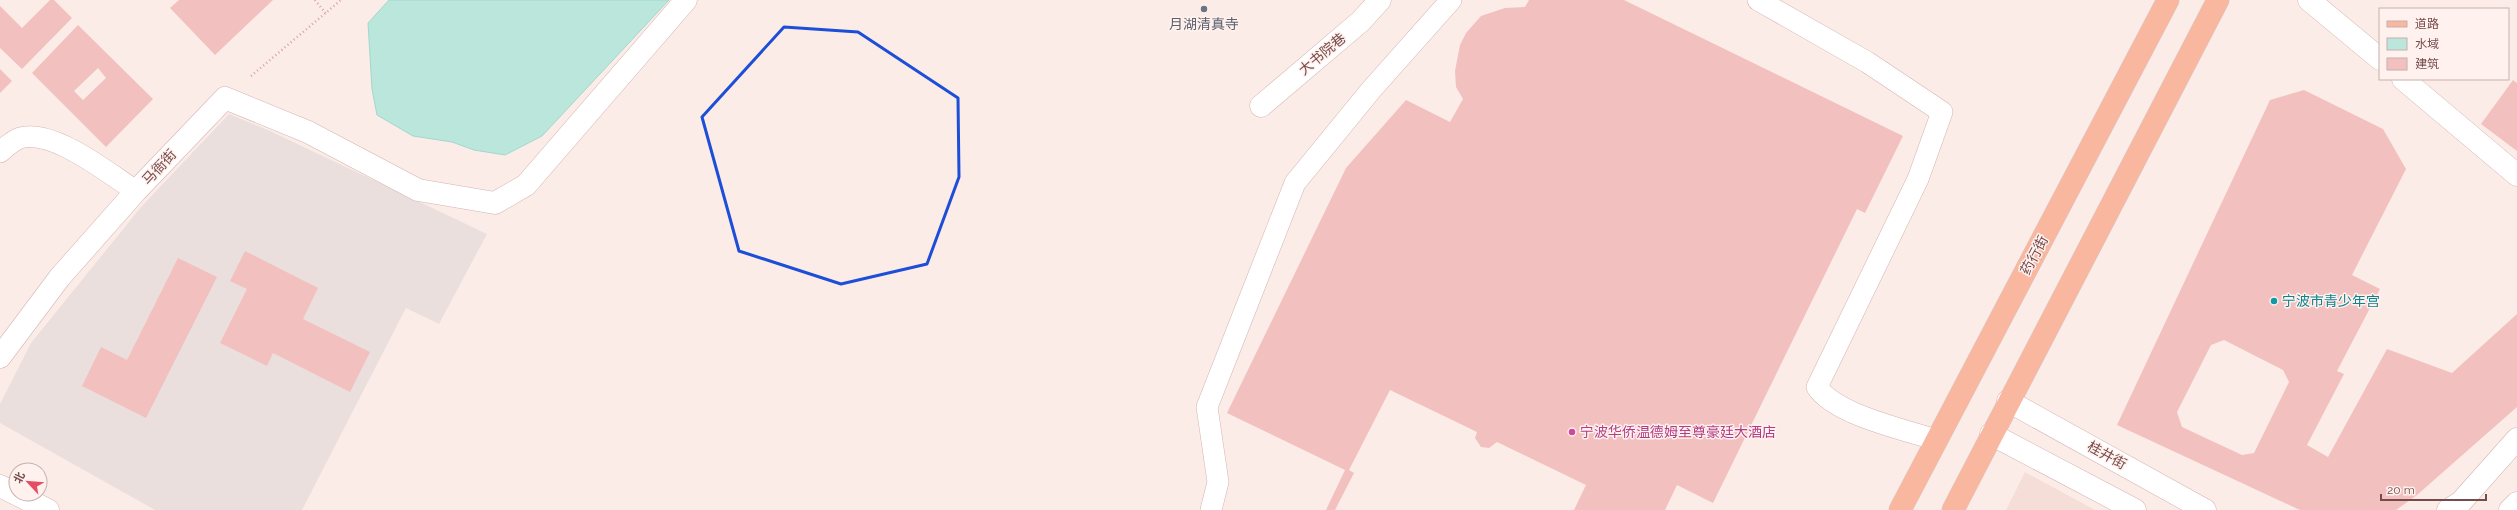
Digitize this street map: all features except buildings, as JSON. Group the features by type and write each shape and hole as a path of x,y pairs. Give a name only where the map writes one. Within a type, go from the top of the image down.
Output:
{"main road":[{"name":"药行街","path":"1900,510 2168,0"},
{"path":"1953,510 2008,401 2218,0"}],"street":[{"path":"225,98 308,132 418,190 495,203 526,185 686,0"},
{"name":"大书院巷","path":"1261,106 1361,21 1380,0"},
{"path":"2309,0 2379,58"},
{"path":"2405,80 2517,175"},
{"name":"马衙街","path":"0,357 60,276 136,191 225,98"},
{"name":"桂井街","path":"2008,401 2204,510"},
{"path":"1991,434 2135,510"},
{"path":"2448,510 2461,502 2517,439"},
{"path":"0,486 48,510"},
{"path":"2510,510 2517,504"}],"lane":[{"path":"1211,510 1218,482 1207,407 1295,183 1371,90 1451,0"},
{"path":"1758,0 1867,62 1942,112 1918,179 1817,387 1824,398 1838,408 1936,440"},
{"path":"0,152 10,142 20,138 34,136 52,140 68,148 136,191"}],"path":[{"path":"315,0 327,14"},
{"path":"225,98 342,0"}],"highlighted area":[{"path":"784,27 858,32 958,98 959,177 927,264 841,284 739,251 702,117"}],"shaded area":[{"path":"229,114 270,131 487,234 439,324 406,308 302,510 155,510 0,423 0,404 31,343 141,207"},
{"path":"2025,472 2095,510 2006,510"}],"water":[{"path":"389,0 669,0 542,136 505,155 474,150 452,142 413,136 377,115 372,89 368,23"}],"place":[{"name":"月湖清真寺","path":"1204,9"},
{"name":"宁波市青少年宫","path":"2274,301"},
{"name":"宁波华侨温德姆至尊豪廷大酒店","path":"1572,432"}]}
